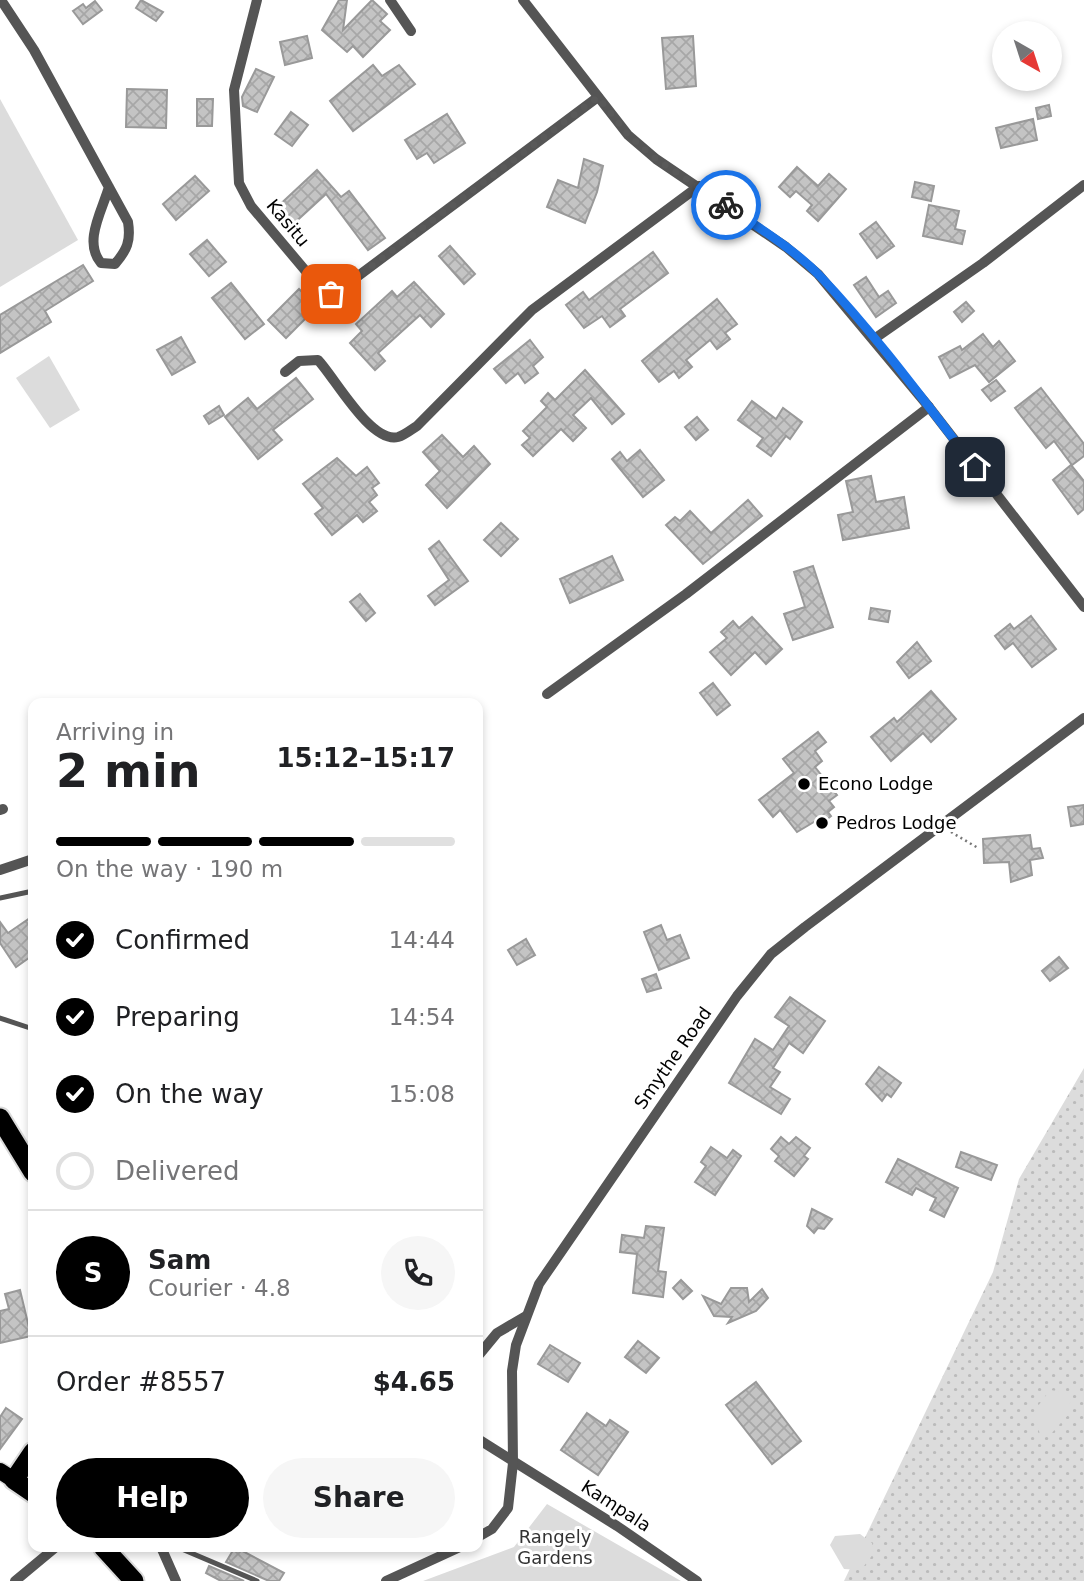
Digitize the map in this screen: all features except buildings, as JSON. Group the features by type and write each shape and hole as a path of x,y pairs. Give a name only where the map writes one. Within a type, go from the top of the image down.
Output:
{"highway":[{"path":"0,1118 28,1164"},
{"path":"28,1457 7,1476 28,1490"},
{"path":"108,1552 134,1581"}],"street":[{"path":"1,0 34,50 109,187 128,222 131,237 126,251 115,264 101,263 93,254 92,242 109,187"},
{"name":"Kasitu","path":"257,0 233,104 239,183 251,206 320,288 331,294 598,97"},
{"path":"390,0 411,30"},
{"path":"523,0 628,135 656,159 786,247 818,274 929,407 1084,607"},
{"path":"874,339 983,263 1084,185"},
{"path":"285,372 299,361 318,360 353,406 380,435 399,437 418,426 532,310 699,186"},
{"path":"547,694 685,594 929,407"},
{"name":"Smythe Road","path":"483,1534 492,1529 508,1508 513,1463 512,1371 526,1316 547,1273 737,996 771,954 888,863 942,826 1084,718"},
{"path":"0,870 28,861"},
{"path":"483,1350 497,1333 526,1316"},
{"name":"Kampala","path":"483,1442 606,1519 697,1581"},
{"path":"15,1581 50,1552"},
{"path":"163,1552 176,1581"},
{"path":"386,1581 449,1552"}],"lane":[{"path":"0,898 28,892"},
{"path":"0,1018 28,1027"},
{"path":"189,1552 257,1581"}],"path":[{"path":"942,826 978,848"}],"green space":[{"path":"0,99 78,240 0,287"},
{"path":"49,356 80,410 50,428 16,378"},
{"path":"1084,1068 1084,1581 844,1581 993,1272 1019,1179"},
{"path":"1050,1390 1063,1392 1071,1398 1068,1415 1050,1435 1040,1436 1035,1410"},
{"name":"Rangely Gardens","path":"547,1504 681,1581 423,1581 514,1547"},
{"path":"860,1534 872,1543 874,1553 861,1570 844,1569 830,1545 835,1536"}],"way so far":[{"path":"331,294 404,243 598,97 628,135 656,159 726,205"}],"place":[{"name":"Econo Lodge","path":"804,784"},
{"name":"Pedros Lodge","path":"822,823"}],"route":[{"path":"726,205 786,247 818,274 874,339 975,467"}]}
